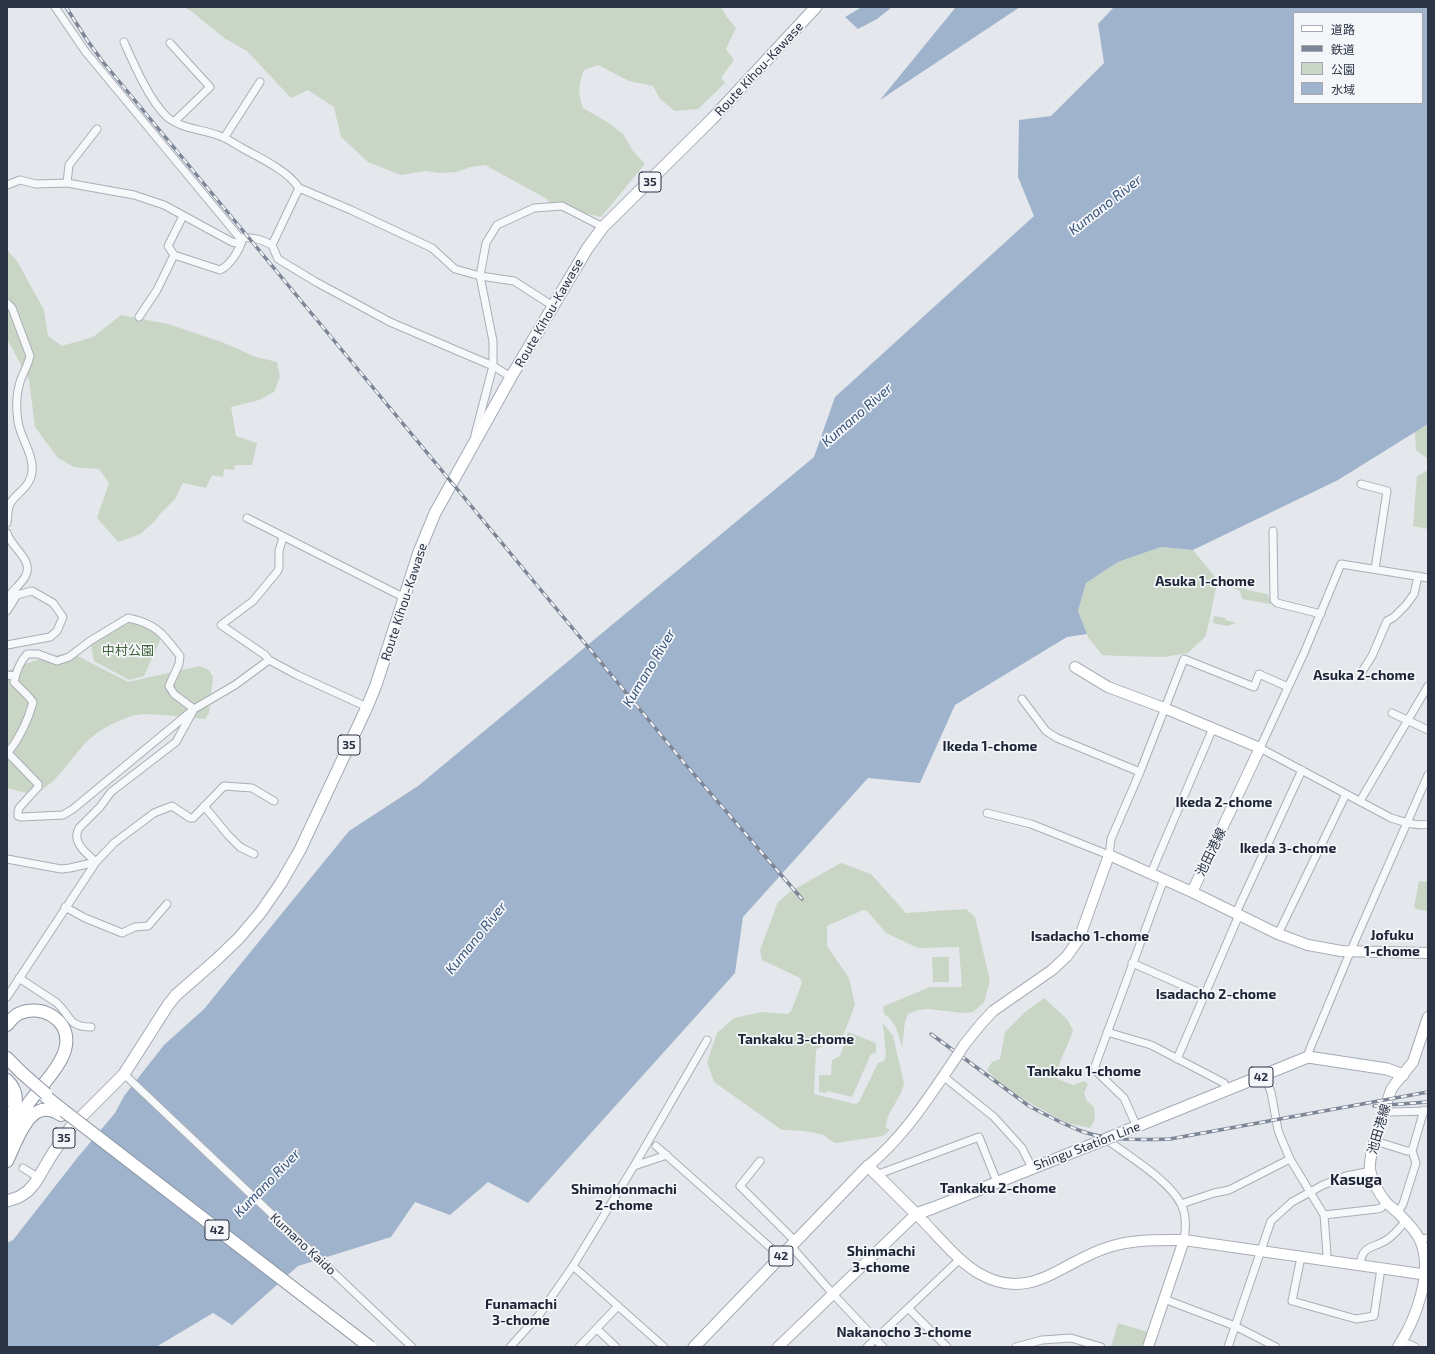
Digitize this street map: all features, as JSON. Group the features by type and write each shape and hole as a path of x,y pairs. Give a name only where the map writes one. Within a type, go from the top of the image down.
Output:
{"highway":[{"path":"7,1024 17,1014 41,1010 60,1022 65,1033 66,1045 59,1063 27,1106 7,1144"},
{"name":"42","path":"7,1058 21,1075"},
{"name":"42","path":"7,1066 21,1075 61,1111 122,1156 370,1347"},
{"path":"7,1080 15,1090 16,1101 7,1126"},
{"path":"7,1161 25,1124 32,1115 42,1110 61,1111"}],"main road":[{"name":"Route Kihou-Kawase","path":"7,1201 19,1197 28,1191 39,1178 71,1128 127,1077 168,1005 176,995 239,938 261,912 281,883 300,850 367,707 376,685 419,552 435,513 511,377 587,249 603,227 712,119 816,7"},
{"path":"1308,1057 1388,1069 1403,1075"},
{"name":"Shingu Station Line","path":"916,1214 1137,1127 1308,1057"},
{"path":"868,1166 916,1214"},
{"name":"42","path":"694,1347 868,1166"}],"street":[{"path":"54,7 85,51 242,241"},
{"path":"124,42 132,62 154,100 166,116 179,124 224,138 280,170 294,181 299,188 351,210 432,248 455,269 480,276 514,282 553,306"},
{"path":"170,43 210,87 175,121"},
{"path":"224,138 260,82"},
{"path":"67,183 69,165 97,129"},
{"path":"7,186 20,180 36,184 67,183 134,195 164,205 232,242 242,241 251,237 258,238 272,245 278,259 316,282 390,322 493,366 511,377"},
{"path":"272,245 299,188"},
{"path":"470,452 493,366 493,341 480,276 486,243 497,225 534,208 562,206 603,227"},
{"path":"183,216 168,246 174,255 220,270 226,267 242,241"},
{"path":"140,317 157,290 174,255"},
{"path":"7,303 12,308 30,356 20,381 16,399 18,423 31,460 32,472 29,482 21,493 12,501 8,510 7,523"},
{"path":"1361,484 1386,491 1375,569"},
{"path":"247,518 405,598"},
{"path":"1273,531 1274,600 1277,603 1321,614"},
{"path":"7,533 9,539 27,562 28,569 25,576 7,599"},
{"path":"283,537 279,551 279,568 277,572 254,601 221,625 265,655 269,660 367,707"},
{"path":"1260,748 1321,614 1341,564 1428,578"},
{"path":"1363,670 1372,656 1387,620 1394,617 1414,594 1418,576"},
{"path":"7,611 17,595 32,591 53,603 63,617 57,631 50,637 7,645"},
{"path":"194,708 174,694 169,686 179,664 180,656 160,631 140,620 128,618 90,641 69,657 57,661 38,654 27,654 16,671 14,682 27,694 32,702 30,712 20,734 8,753 38,784 38,786 19,808 18,816 63,815 73,809 194,708 235,685 269,660"},
{"path":"868,1166 888,1148 916,1115 964,1045 993,1011 1052,970 1067,956 1079,939 1109,855 1111,839 1140,772 1184,659 1254,687 1259,674 1288,687"},
{"path":"1075,667 1108,687 1164,708 1260,748 1384,815 1407,822 1423,825 1428,824"},
{"path":"7,675 15,676"},
{"path":"1360,801 1428,686"},
{"path":"1022,698 1046,731 1057,738 1140,772"},
{"path":"96,862 80,846 76,838 79,828 100,807 111,792 176,742 188,722 194,708"},
{"path":"1392,713 1428,730"},
{"path":"1151,873 1213,728"},
{"name":"池田港線","path":"1260,748 1192,892 1278,934 1316,947 1330,950 1428,953"},
{"path":"1177,1059 1238,914 1302,770"},
{"path":"1308,1057 1309,1051 1351,950 1428,775"},
{"path":"8,993 96,862 114,842 154,813 172,806 190,818 193,818 224,786 252,788 274,802"},
{"path":"1278,934 1346,794"},
{"path":"204,806 240,847 254,854"},
{"path":"986,813 1031,824 1109,855 1192,892"},
{"path":"7,859 61,869 96,862"},
{"path":"1137,1127 1124,1098 1097,1072 1095,1066 1164,879"},
{"path":"65,907 85,918 122,933 135,927 148,926 167,904"},
{"path":"1132,963 1205,995"},
{"path":"19,978 57,1003 62,1008 69,1020 84,1027 91,1027"},
{"name":"池田港線","path":"1400,1344 1418,1306 1427,1275 1424,1239 1398,1212 1386,1202 1377,1188 1371,1171 1370,1158 1393,1086 1413,1062 1428,1017"},
{"path":"1107,1032 1151,1045 1224,1083 1227,1089"},
{"path":"510,1347 539,1315 573,1266 634,1166 707,1040"},
{"path":"1264,1075 1271,1092 1278,1130 1290,1159 1324,1215 1327,1254 1325,1260"},
{"path":"943,1076 994,1117 1022,1148 1032,1168"},
{"name":"Kumano Kaido","path":"127,1077 412,1347"},
{"path":"7,1095 7,1103"},
{"path":"1384,1111 1426,1110 1412,1151 1416,1163 1404,1204 1398,1212"},
{"path":"876,1175 979,1137 997,1182"},
{"path":"1106,1139 1165,1184 1174,1192 1182,1204 1186,1228 1184,1240 1148,1347"},
{"path":"1375,1141 1406,1151 1412,1151"},
{"path":"656,1146 780,1256"},
{"path":"634,1166 667,1155"},
{"path":"1182,1204 1214,1193 1230,1190 1290,1159"},
{"path":"760,1161 740,1186 793,1244 833,1294 883,1347"},
{"path":"23,1168 39,1178"},
{"path":"1228,1347 1271,1221 1292,1202 1310,1191 1335,1179 1371,1171"},
{"path":"1324,1215 1377,1209 1386,1202"},
{"path":"778,1347 916,1214 960,1259 979,1274 1011,1284 1021,1285 1035,1282 1109,1246 1146,1240 1184,1240 1427,1275"},
{"path":"1360,1265 1363,1252 1387,1240 1406,1221"},
{"path":"1301,1257 1292,1301 1356,1319 1374,1316 1381,1268"},
{"path":"867,1347 960,1259"},
{"path":"573,1266 664,1347"},
{"path":"1164,1299 1235,1326 1276,1347"},
{"path":"579,1347 618,1306"},
{"path":"908,1308 947,1347"},
{"path":"597,1329 616,1347"},
{"path":"1016,1347 1042,1340 1071,1338 1100,1347"},
{"path":"1400,1344 1415,1347"}],"green space":[{"path":"183,7 721,7 736,28 726,49 734,60 721,78 725,83 698,109 675,111 660,99 653,86 629,81 598,65 584,70 579,89 583,108 609,123 623,134 633,151 645,164 601,217 566,209 553,208 547,199 485,165 470,167 457,172 440,173 425,171 401,175 368,162 341,137 334,107 308,90 291,98 247,51 224,38 191,11"},
{"path":"7,250 17,261 44,310 48,336 62,346 93,337 121,315 168,324 224,343 256,357 277,362 280,377 274,392 259,400 231,407 236,436 257,443 252,465 235,465 234,470 224,469 223,477 212,475 206,488 183,483 175,499 154,522 140,534 118,542 97,518 109,483 99,469 74,467 58,458 35,427 29,380 7,339"},
{"path":"1428,424 1428,459 1416,450 1415,432"},
{"path":"1428,470 1428,529 1413,526 1417,476"},
{"path":"1161,547 1193,550 1216,578 1216,588 1205,637 1188,653 1164,657 1102,655 1088,637 1078,611 1086,583 1118,562"},
{"path":"1230,582 1248,590 1267,594 1272,603 1270,604 1242,599 1240,591 1230,587"},
{"path":"1214,616 1226,618 1225,620 1242,624 1236,623 1227,626 1213,623"},
{"name":"中村公園","path":"128,623 138,624 160,634 161,638 144,676 129,680 94,661 91,645"},
{"path":"72,653 128,682 200,666 209,670 213,677 209,713 205,719 156,714 131,716 106,727 93,736 86,742 53,781 37,792 22,792 7,788 7,671 39,659"},
{"path":"841,863 871,874 906,913 966,909 975,917 990,981 984,1002 973,1012 963,1013 928,1009 918,1010 908,1014 905,1021 902,1048 894,1024 884,1014 884,1006 930,987 962,987 959,947 918,948 886,933 867,911 863,910 827,926 827,946 849,978 855,1005 841,1041 818,1048 816,1050 814,1094 855,1104 859,1102 878,1063 884,1061 886,1056 883,1023 893,1036 904,1083 903,1089 886,1122 886,1128 890,1130 883,1136 836,1143 825,1136 818,1134 803,1131 782,1130 714,1082 707,1062 717,1033 734,1018 762,1012 788,1014 791,1011 802,983 800,978 762,960 760,950 778,902 791,891"},
{"path":"1419,881 1428,882 1428,911 1416,909 1414,907"},
{"path":"932,957 949,957 949,982 933,982"},
{"path":"1044,998 1067,1019 1073,1030 1057,1073 1057,1079 1073,1085 1084,1081 1088,1084 1084,1093 1087,1101 1094,1107 1095,1119 1090,1128 1067,1123 1037,1107 1002,1086 987,1070 992,1062 1000,1059 1005,1032 1025,1012"},
{"path":"848,1032 876,1043 876,1053 871,1054 852,1097 827,1091 826,1093 819,1092 819,1075 831,1075 832,1060 840,1056"},
{"path":"1118,1323 1151,1333 1146,1347 1111,1347"}],"water":[{"path":"862,7 892,7 877,19 858,29 845,17"},
{"path":"956,7 1020,7 880,100"},
{"name":"Kumano River","path":"1114,7 1428,7 1428,424 1338,480 1193,550 1161,547 1118,562 1086,583 1078,611 1087,634 1067,637 955,705 920,783 868,778 743,917 735,973 528,1203 488,1182 450,1215 415,1202 391,1237 298,1266 232,1325 213,1313 156,1347 7,1347 7,1243 13,1240 78,1157 115,1113 124,1096 164,1045 204,1009 349,831 418,786 814,457 835,397 1034,216 1018,177 1019,120 1051,116 1104,63 1098,24"}],"railway":[{"path":"66,7 103,62 686,765 802,899"},
{"path":"931,1034 1029,1106 1081,1131 1103,1137 1136,1140 1170,1139 1428,1092"},
{"path":"1374,1106 1428,1102"}],"district":[{"name":"Asuka 1-chome","path":"1205,581"},
{"name":"Asuka 2-chome","path":"1364,675"},
{"name":"Ikeda 1-chome","path":"990,746"},
{"name":"Ikeda 2-chome","path":"1224,802"},
{"name":"Ikeda 3-chome","path":"1288,848"},
{"name":"Isadacho 1-chome","path":"1090,936"},
{"name":"Jofuku 1-chome","path":"1392,944"},
{"name":"Isadacho 2-chome","path":"1216,994"},
{"name":"Tankaku 3-chome","path":"796,1039"},
{"name":"Tankaku 1-chome","path":"1084,1071"},
{"name":"Kasuga","path":"1356,1180"},
{"name":"Tankaku 2-chome","path":"998,1188"},
{"name":"Shimohonmachi 2-chome","path":"624,1198"},
{"name":"Shinmachi 3-chome","path":"881,1260"},
{"name":"Funamachi 3-chome","path":"521,1312"},
{"name":"Nakanocho 3-chome","path":"904,1332"}]}
